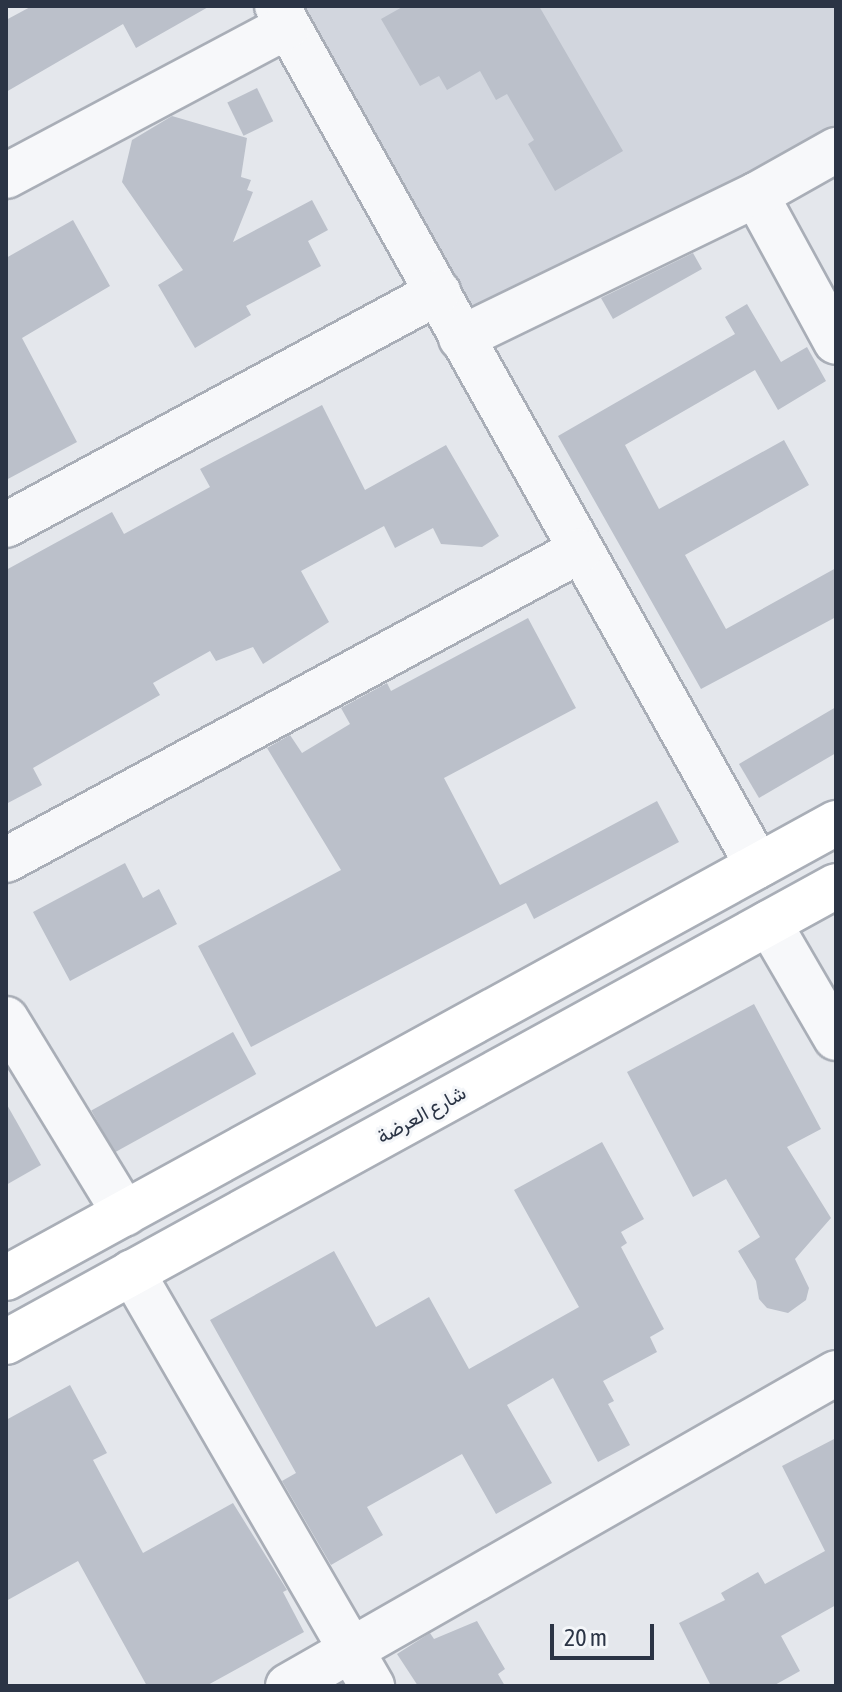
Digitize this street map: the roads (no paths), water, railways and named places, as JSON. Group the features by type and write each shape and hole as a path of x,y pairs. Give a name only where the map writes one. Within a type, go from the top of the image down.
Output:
{"main road":[{"path":"6,1278 836,823"},
{"name":"شارع العرضة","path":"6,1342 836,886"}],"street":[{"path":"6,176 283,16 579,551 758,866"},
{"path":"461,338 756,195 836,150"},
{"path":"756,195 836,342"},
{"path":"6,525 438,292"},
{"path":"6,860 579,551"},
{"path":"769,923 836,1038"},
{"path":"6,1019 125,1214"},
{"path":"132,1272 372,1686"},
{"path":"288,1686 836,1373"}]}
